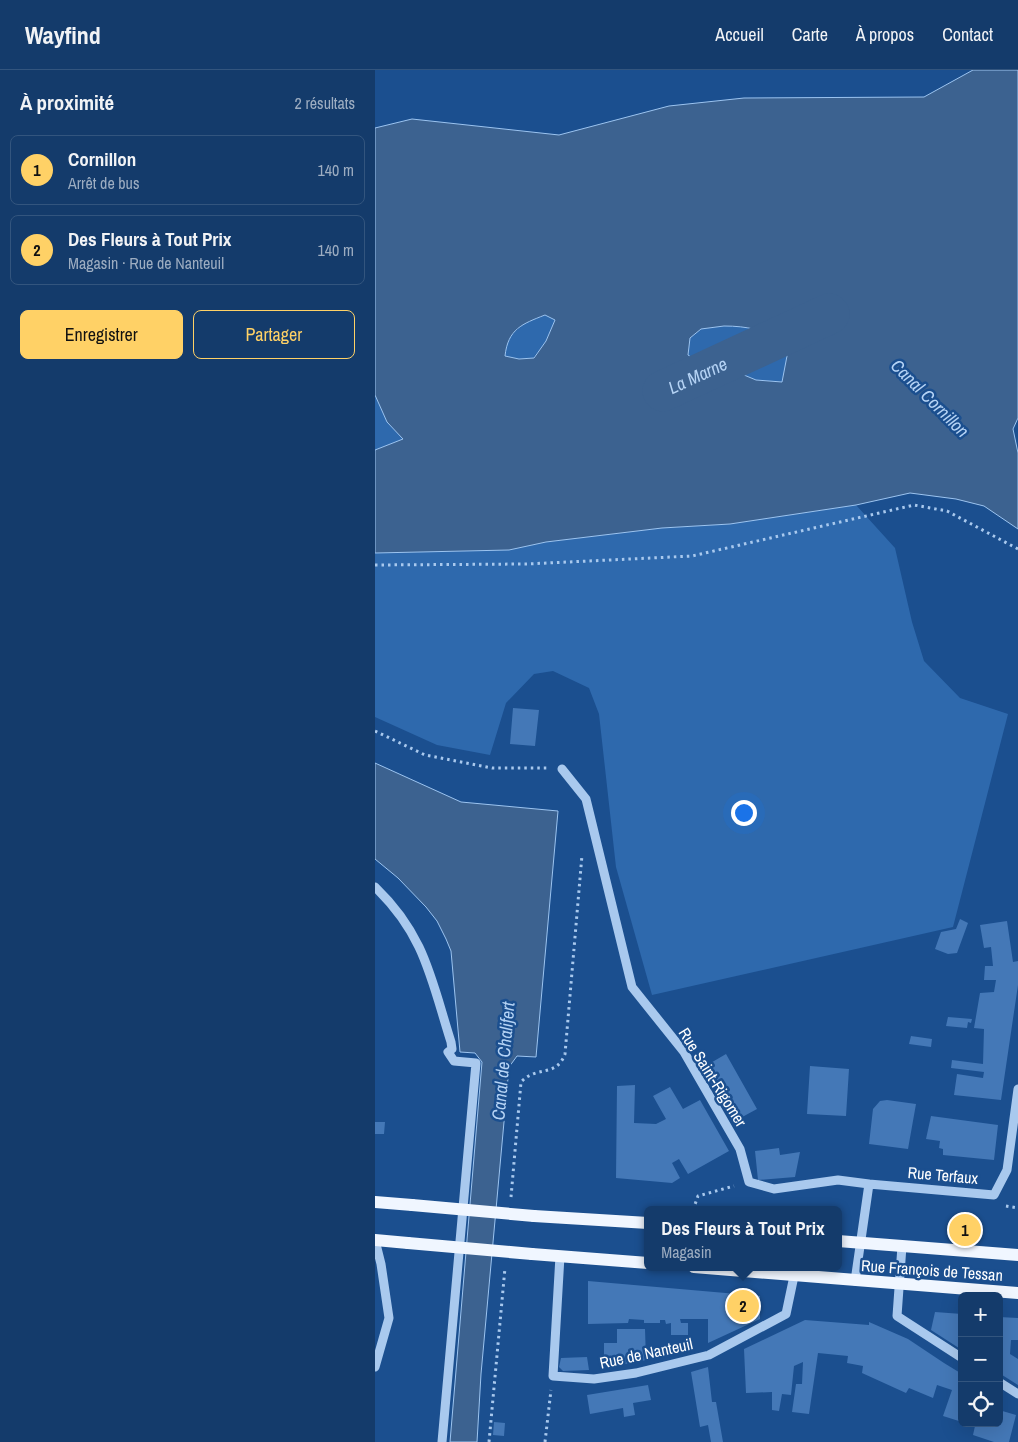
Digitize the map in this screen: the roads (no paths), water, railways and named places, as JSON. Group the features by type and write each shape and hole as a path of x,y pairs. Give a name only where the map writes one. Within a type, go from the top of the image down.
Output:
{"main road":[{"path":"375,1202 534,1216 644,1223"},
{"path":"375,1240 644,1264"},
{"name":"Rue François de Tessan","path":"842,1241 1018,1254"},
{"name":"Rue François de Tessan","path":"738,1271 1018,1293"}],"street":[{"name":"Rue Saint-Rigomer","path":"562,768 586,799 632,986 684,1052 739,1149 749,1182 774,1189 838,1180 869,1184"},
{"path":"375,887 396,907 418,941 453,1047 448,1052 454,1061 476,1063 442,1442"},
{"name":"Rue Terfaux","path":"869,1184 994,1195 1007,1170 1018,1089"},
{"path":"855,1281 869,1184"},
{"path":"375,1240 381,1264 389,1318 375,1367"},
{"path":"902,1246 897,1316 958,1355"},
{"name":"Rue de Nanteuil","path":"560,1256 553,1376 594,1379 636,1374 709,1355 786,1314 794,1276"},
{"path":"1003,1385 1018,1394"}],"water":[{"name":"Canal Cornillon","path":"973,70 1018,70 1018,418 1013,429 1018,453 1018,529 984,506 956,499 910,493 856,505 730,524 662,528 546,542 509,550 375,553 375,450 403,439 387,422 375,395 375,128 412,119 559,135 669,106 744,98 924,97","holes":["545,315 555,320 546,341 534,358 519,359 505,356 509,339 517,329 529,321","724,326 755,329 784,341 787,356 782,382 756,380 732,370 703,365 688,355 690,338 701,329"]},
{"name":"Canal de Chalifert","path":"375,763 461,802 558,811 536,1057 517,1056 509,1067 481,1374 477,1442 450,1442 482,1062 475,1053 460,1052 451,951 437,921 398,878 375,859"}],"waterway":[{"name":"La Marne","path":"663,391 829,314"}],"place":[{"name":"Cornillon","path":"965,1230"},
{"name":"Des Fleurs à Tout Prix","path":"743,1306"}]}
